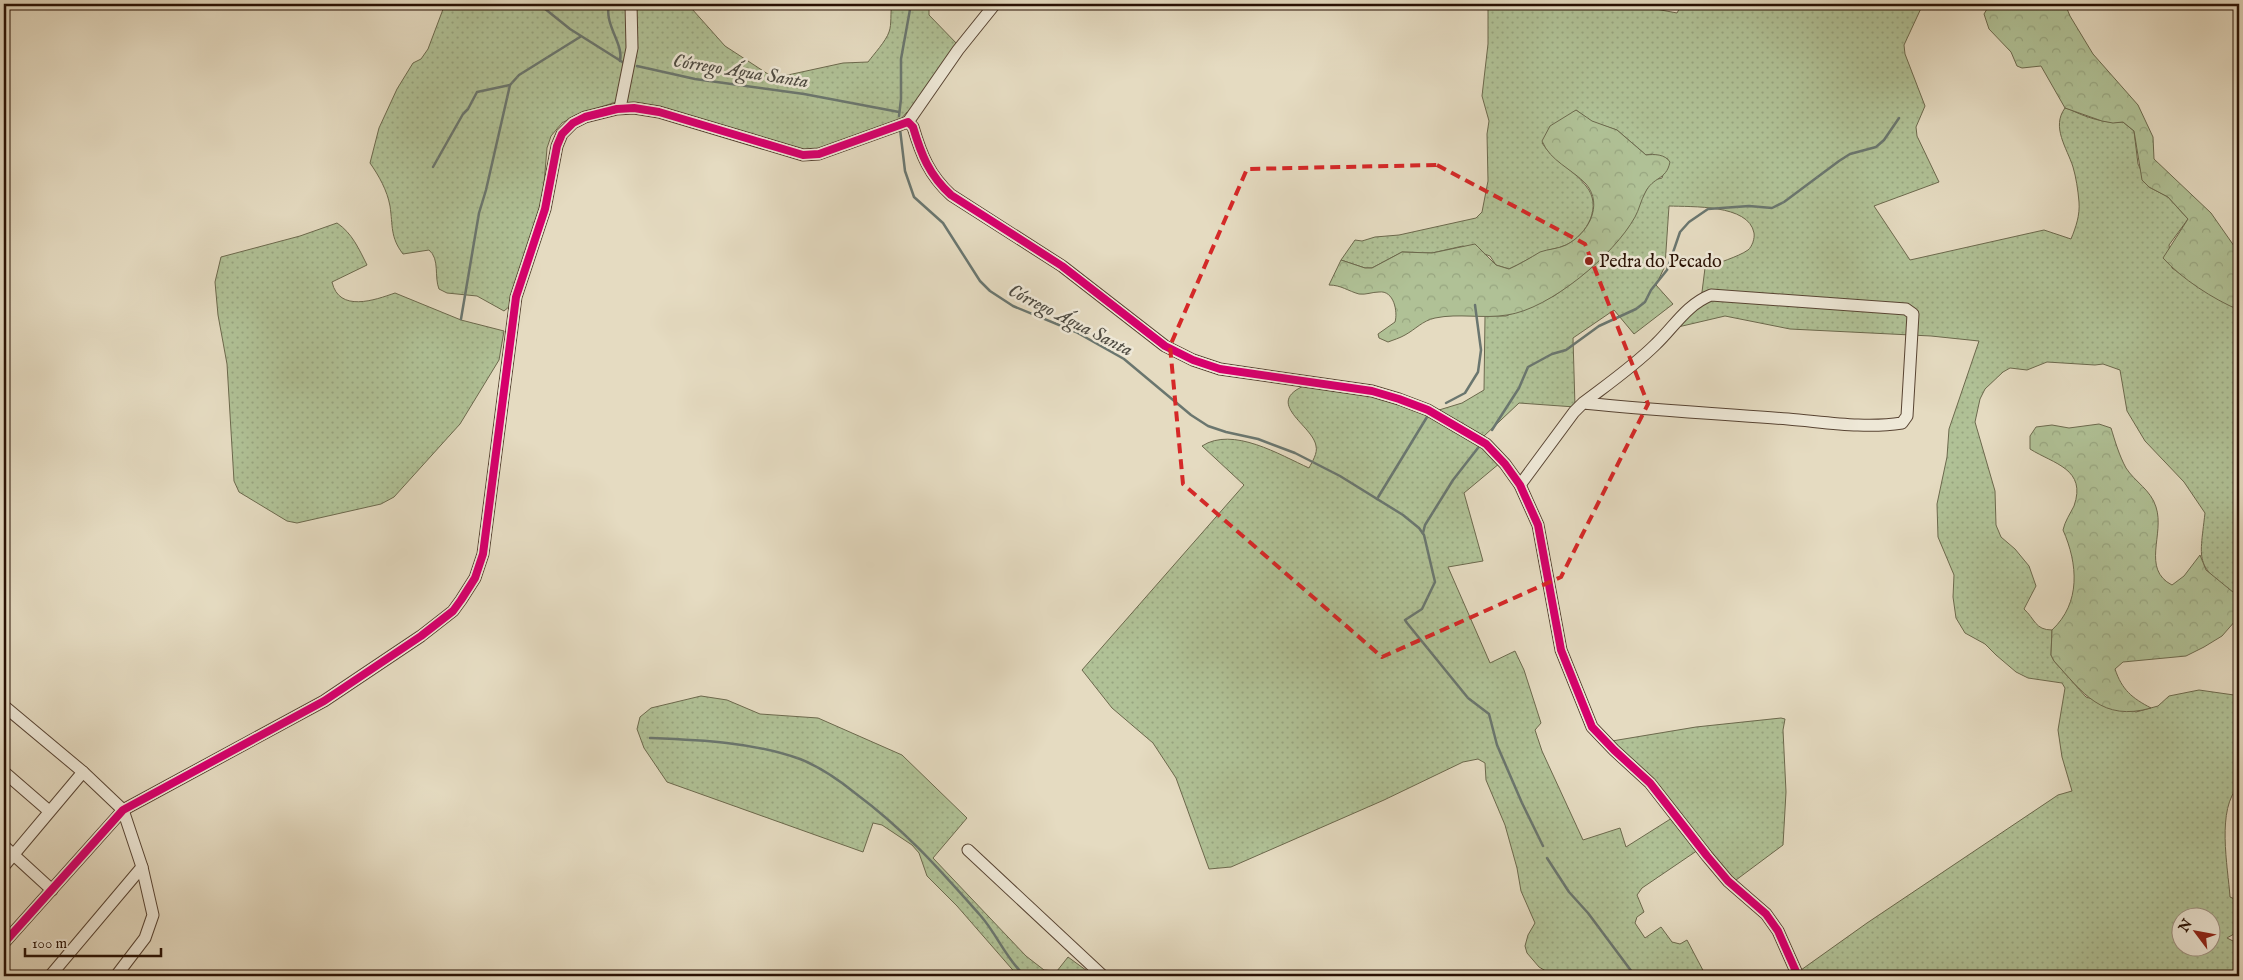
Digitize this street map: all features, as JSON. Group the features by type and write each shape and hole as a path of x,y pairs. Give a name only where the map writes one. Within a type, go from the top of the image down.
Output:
{"street":[{"path":"620,108 633,38 631,4"},
{"path":"4,943 123,810 324,701 422,636 462,600 475,578 483,554 516,297 547,202 559,140 569,126 578,120 620,108 634,108 659,112 759,144 802,155 828,152 908,122 958,50 995,4"},
{"path":"908,122 912,127 926,166 937,182 951,195 1062,266 1164,346 1193,360 1220,369 1372,392 1400,399 1428,410 1486,444 1505,464 1520,485 1541,535 1561,650 1592,727 1650,783 1706,856 1728,881 1766,914 1778,931 1798,976"},
{"path":"1520,485 1568,420 1583,404 1657,344 1694,303 1711,295 1906,309 1913,314 1907,416 1902,423 1888,425 1692,414 1583,404"},
{"path":"4,706 83,772 123,810 142,867 153,912 145,938 116,976"},
{"path":"4,772 49,811"},
{"path":"4,866 83,772"},
{"path":"4,846 52,890"},
{"path":"968,850 1103,976"},
{"path":"50,976 142,867"}],"highlighted area":[{"path":"1437,165 1585,244 1648,404 1561,577 1382,657 1183,484 1170,346 1247,169"}],"green space":[{"path":"445,4 694,4 692,9 725,46 774,78 843,63 868,62 889,32 892,4 929,4 929,15 959,46 911,114 907,112 900,120 813,151 798,152 616,102 576,115 562,123 551,136 547,148 543,196 510,306 504,311 477,296 447,293 439,289 436,263 429,250 403,254 394,237 387,194 370,163 379,128 397,89 413,63 421,59 428,49"},
{"path":"1488,4 1637,4 1677,13 1682,4 1923,4 1904,45 1905,54 1925,106 1916,127 1917,136 1939,182 1874,206 1910,260 2044,230 2071,239 2079,212 2079,202 2074,171 2060,130 2061,115 2065,108 2095,119 2123,122 2134,131 2138,164 2149,187 2168,197 2188,219 2169,245 2172,268 2200,288 2239,310 2239,597 2214,578 2207,570 2202,554 2205,513 2184,482 2145,441 2127,411 2120,370 2103,364 2047,362 2027,370 2010,368 1985,389 1980,399 1975,422 1995,491 1996,525 2001,537 2015,549 2029,566 2036,586 2024,609 2039,626 2046,630 2052,630 2051,655 2054,661 2086,697 2136,712 2158,706 2169,696 2199,690 2234,695 2239,692 2239,786 2232,796 2228,808 2225,839 2230,897 2239,901 2239,931 2227,938 2239,944 2239,976 1803,976 1801,970 1867,923 2058,795 2072,791 2062,757 2058,730 2065,688 2062,683 2028,678 2016,672 1985,644 1965,633 1956,618 1953,597 1954,575 1938,537 1937,504 1947,457 1949,429 1979,341 1931,336 1790,329 1725,316 1678,327 1701,300 1705,268 1744,253 1752,245 1754,233 1750,224 1742,217 1731,212 1704,207 1669,206 1665,266 1656,285 1673,304 1634,334 1614,310 1573,338 1575,407 1519,403 1484,436 1439,410 1462,403 1484,390 1485,316 1506,316 1554,296 1585,273 1615,244 1649,185 1654,180 1662,178 1668,159 1652,154 1646,155 1617,130 1592,122 1576,110 1542,143 1552,155 1581,180 1591,194 1593,211 1586,227 1574,240 1563,246 1540,253 1509,269 1496,265 1490,256 1463,246 1432,253 1402,252 1372,268 1365,268 1341,260 1355,240 1362,241 1375,237 1399,235 1476,218 1482,212 1488,181 1487,134 1489,121 1482,96 1488,44"},
{"path":"1990,4 2065,4 2070,16 2093,54 2138,105 2153,137 2154,159 2211,213 2239,253 2239,310 2198,288 2163,258 2188,219 2168,197 2149,187 2142,180 2134,131 2123,122 2102,121 2065,108 2041,66 2022,68 2017,66 2011,52 1989,29 1984,14"},
{"path":"1576,110 1592,121 1617,130 1646,155 1662,156 1670,162 1666,172 1648,188 1635,217 1612,248 1597,263 1561,291 1524,311 1507,315 1453,316 1430,319 1409,333 1388,342 1379,338 1378,334 1395,322 1396,318 1394,302 1388,294 1379,292 1359,294 1341,287 1329,285 1341,260 1365,268 1372,268 1402,252 1432,253 1475,244 1496,265 1509,269 1540,252 1563,246 1574,240 1587,226 1591,218 1594,201 1586,184 1550,154 1542,141 1550,126"},
{"path":"337,223 351,236 367,265 332,282 336,292 342,298 359,302 378,299 395,293 461,320 504,331 499,360 460,424 394,497 381,504 297,523 287,521 239,492 234,481 227,364 218,315 215,282 221,257 300,236"},
{"path":"1306,385 1355,391 1406,404 1487,450 1500,463 1464,493 1483,561 1448,567 1490,663 1515,651 1524,670 1541,723 1535,730 1542,751 1583,840 1620,828 1626,847 1672,818 1698,850 1642,888 1637,895 1644,912 1637,917 1635,923 1645,938 1661,927 1672,942 1680,944 1687,940 1706,976 1554,976 1539,967 1527,953 1525,946 1528,935 1535,923 1521,891 1517,868 1505,825 1486,780 1485,763 1478,759 1463,762 1384,800 1231,867 1209,869 1176,778 1153,743 1112,708 1082,670 1244,485 1202,446 1214,441 1228,439 1242,441 1271,450 1309,468 1316,446 1313,438 1289,407 1289,399 1294,392"},
{"path":"2099,424 2111,428 2126,468 2154,501 2158,517 2156,560 2158,570 2163,578 2172,585 2184,576 2200,555 2206,570 2239,597 2239,613 2236,620 2222,636 2204,647 2186,656 2123,662 2115,669 2128,693 2151,708 2134,711 2119,711 2106,708 2095,702 2074,684 2051,655 2052,630 2068,608 2074,583 2072,556 2063,530 2074,506 2077,494 2076,484 2066,469 2030,449 2030,436 2036,427 2052,425 2069,428"},
{"path":"701,696 727,700 760,714 818,718 902,755 967,818 933,858 1026,956 1044,970 1057,971 1068,957 1094,976 1018,976 957,906 927,876 919,853 912,845 882,825 873,823 863,852 667,782 644,748 637,729 640,717 651,708"},
{"path":"1785,719 1783,730 1786,792 1783,845 1736,880 1725,871 1653,778 1612,741 1696,727"}],"waterway":[{"path":"539,4 570,29 624,63"},
{"name":"Córrego Água Santa","path":"609,4 609,19 619,48 620,61"},
{"path":"899,116 901,59 911,4"},
{"path":"433,167 477,92 510,85 519,75 580,37"},
{"name":"Córrego Água Santa","path":"637,66 695,79 804,94 899,112"},
{"path":"461,319 479,213 510,85"},
{"path":"1492,430 1519,388 1528,367 1552,354 1566,350 1599,326 1636,309 1645,302 1651,290 1667,270 1680,232 1689,222 1708,209 1749,206 1772,208 1784,202 1850,154 1876,147 1884,140 1899,118"},
{"name":"Córrego Água Santa","path":"900,129 905,171 914,197 943,223 980,281 990,291 1013,306 1076,332 1124,359 1191,415 1208,426 1258,439 1295,453 1340,476 1403,515 1419,528 1424,535 1435,582 1422,609 1405,620 1468,698 1489,714 1497,745 1543,846"},
{"path":"1446,403 1465,393 1478,372 1481,350 1475,305"},
{"path":"1377,499 1427,417"},
{"path":"1423,533 1425,525 1453,480 1481,444"},
{"path":"650,738 745,745 800,759 829,774 873,807 921,851 980,915 1012,962 1025,976"},
{"name":"Córrego Água Santa","path":"1547,858 1569,892 1588,913 1635,976"}],"cycle path":[{"path":"4,943 123,810 324,701 421,636 453,611 475,578 483,554 516,297 545,209 557,146 562,134 573,123 585,117 617,109 634,108 659,112 803,155 819,154 908,122 913,127 931,172 951,195 1062,266 1165,346 1193,360 1220,369 1372,391 1399,399 1428,410 1486,444 1505,464 1520,485 1538,525 1561,650 1592,727 1650,783 1728,881 1766,914 1778,931 1798,976"}],"place":[{"name":"Pedra do Pecado","path":"1589,261"}]}
